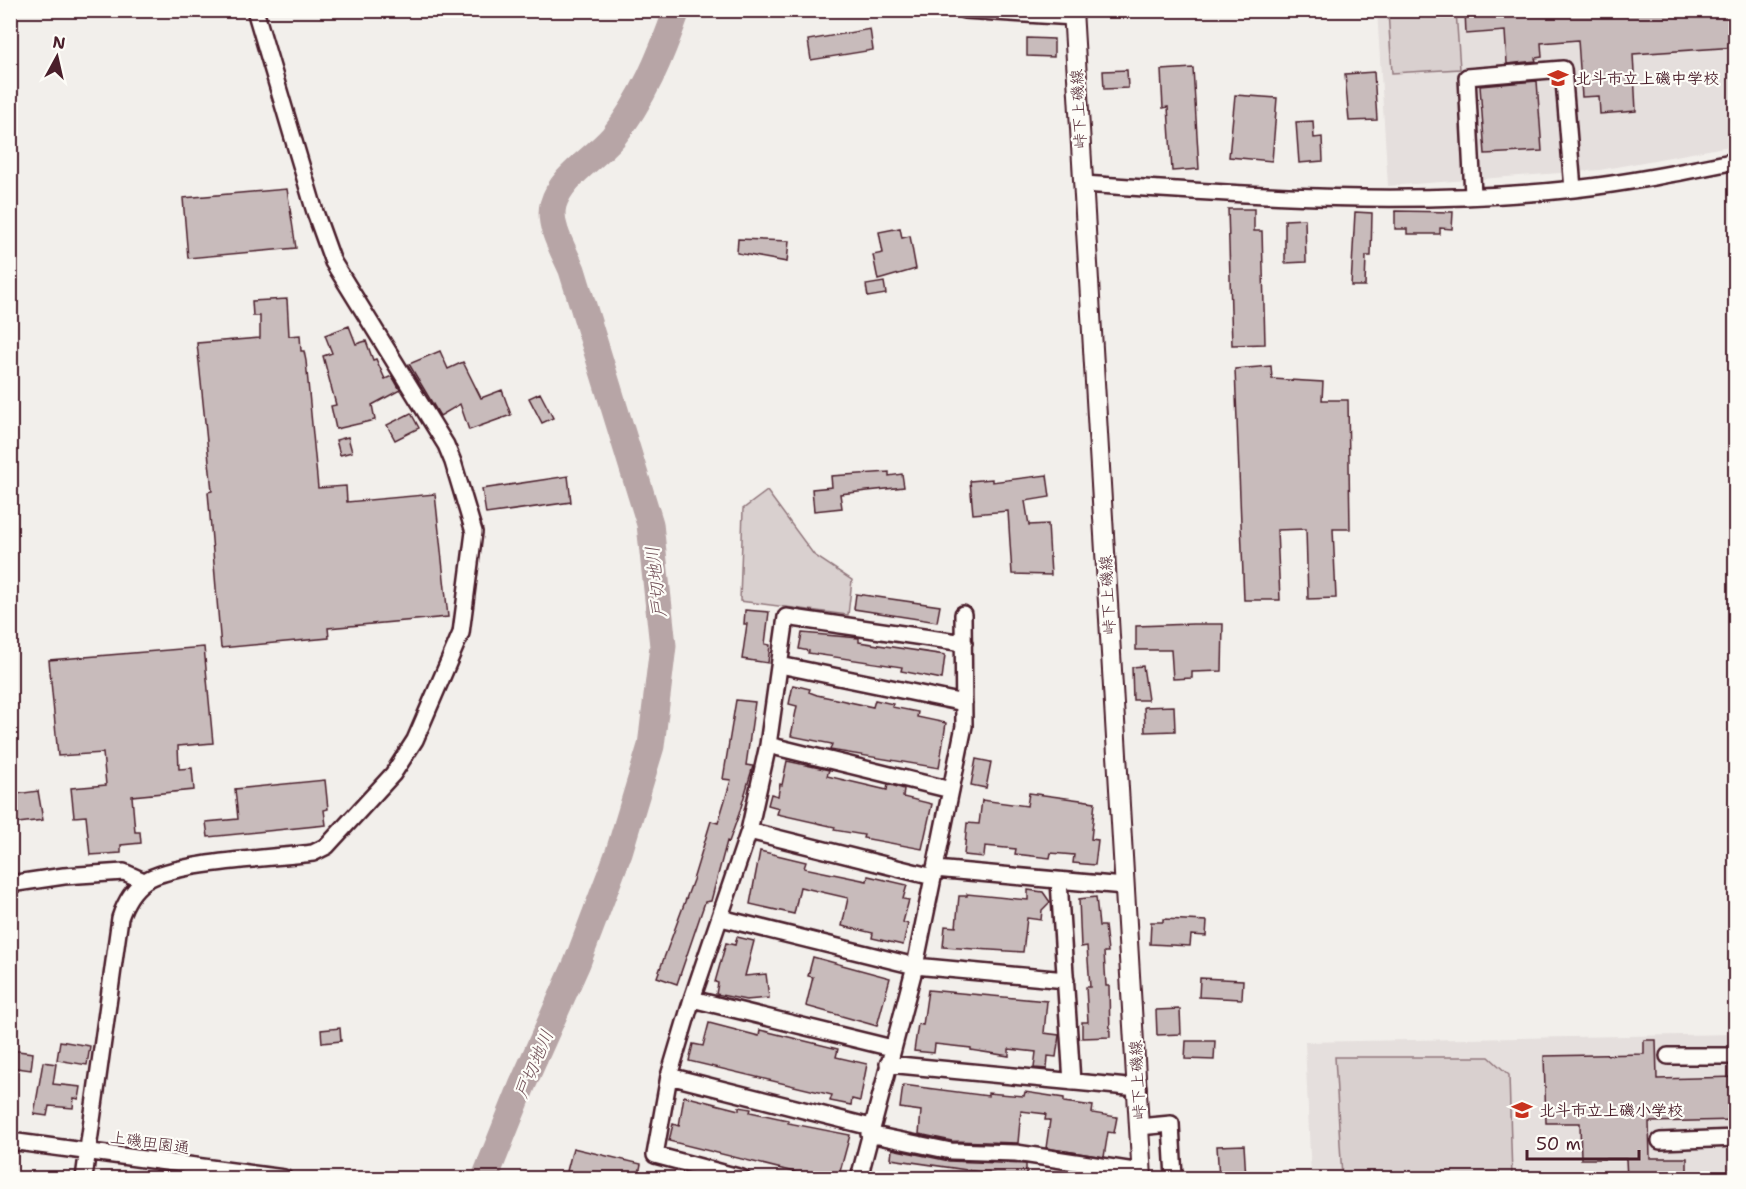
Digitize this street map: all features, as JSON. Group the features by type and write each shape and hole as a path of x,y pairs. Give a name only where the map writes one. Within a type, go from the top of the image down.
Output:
{"main road":[{"name":"峠下上磯線","path":"1073,14 1138,1088 1141,1175"}],"street":[{"path":"84,1179 120,918 133,891 144,881 160,873 313,853 327,846 393,774 415,740 461,633 474,545 472,519 446,445 333,262 315,212 255,10"},
{"path":"964,10 1073,14"},
{"path":"1473,195 1467,76 1563,69 1573,189"},
{"path":"1083,184 1223,194 1395,197 1473,195 1573,189 1736,161"},
{"path":"859,1179 915,966 964,726 963,614"},
{"path":"742,1179 655,1155 669,1076 692,999 749,831 768,745 786,617 964,643"},
{"path":"780,665 964,703"},
{"path":"768,745 951,790"},
{"path":"749,831 934,873 1124,886"},
{"path":"10,884 64,876 124,872 144,881"},
{"path":"1059,881 1072,1082"},
{"path":"721,918 915,966 1066,980"},
{"path":"692,999 890,1056 1072,1082 1138,1088"},
{"path":"1668,1056 1736,1056"},
{"path":"669,1076 951,1151 1016,1154 1141,1175"},
{"path":"1139,1127 1171,1124 1174,1179"},
{"path":"1660,1141 1736,1138"},
{"name":"上磯田園通","path":"10,1141 284,1179"}],"shaded area":[{"name":"北斗市立上磯中学校","path":"1377,11 1735,11 1735,145 1600,170 1388,186"},
{"path":"1388,11 1456,11 1460,69 1392,73"},
{"path":"767,491 814,555 852,580 848,615 740,601 743,509"},
{"name":"北斗市立上磯小学校","path":"1735,1034 1735,1178 1311,1178 1305,1042"},
{"path":"1335,1057 1489,1057 1509,1075 1512,1178 1342,1178"}],"building":[{"path":"1465,10 1736,10 1736,47 1633,54 1636,111 1600,114 1599,96 1582,97 1578,40 1541,43 1542,57 1535,58 1536,61 1507,64 1505,31 1466,34"},
{"path":"870,29 873,50 811,60 808,40"},
{"path":"1027,38 1054,39 1054,57 1027,56"},
{"path":"1193,68 1199,169 1172,171 1168,107 1163,108 1161,70"},
{"path":"1127,70 1128,88 1104,89 1103,71"},
{"path":"1374,72 1377,120 1349,121 1345,74"},
{"path":"1537,81 1542,151 1485,154 1480,86"},
{"path":"1235,95 1277,98 1272,161 1229,157"},
{"path":"1313,121 1314,138 1322,137 1323,161 1299,163 1296,122"},
{"path":"287,189 296,248 188,258 183,198"},
{"path":"1228,209 1254,209 1254,231 1262,231 1265,344 1232,345"},
{"path":"1395,211 1453,212 1452,229 1440,228 1440,234 1407,234 1407,229 1395,229"},
{"path":"1355,212 1372,213 1371,256 1366,256 1365,286 1351,286"},
{"path":"1305,219 1306,262 1285,263 1285,220"},
{"path":"900,228 902,238 910,236 916,269 878,280 873,255 883,253 879,232"},
{"path":"738,239 789,241 787,262 737,253"},
{"path":"884,282 886,294 868,297 866,285"},
{"path":"287,299 289,336 300,335 301,351 304,351 306,361 318,488 346,486 347,502 435,494 448,617 328,628 329,638 221,648 208,492 212,491 197,343 260,338 260,316 253,316 252,301"},
{"path":"349,326 356,344 366,341 373,360 376,359 385,379 392,376 400,390 372,405 375,420 336,429 331,406 336,405 323,356 332,353 325,335"},
{"path":"440,351 448,369 463,362 481,398 502,390 511,415 469,430 460,404 440,416 409,364"},
{"path":"1271,366 1272,379 1323,382 1322,400 1348,400 1350,529 1333,529 1336,598 1308,599 1306,529 1277,530 1280,600 1244,600 1235,369"},
{"path":"540,393 553,418 542,423 529,398"},
{"path":"411,413 419,428 395,440 387,425"},
{"path":"348,437 352,452 340,455 336,440"},
{"path":"889,472 889,476 902,474 904,487 840,494 842,508 814,511 812,489 832,487 831,476"},
{"path":"1047,475 1050,497 1025,501 1029,525 1048,524 1051,575 1012,574 1008,511 973,514 970,481 992,479 992,482"},
{"path":"568,476 571,502 486,514 482,489"},
{"path":"856,594 940,606 937,622 854,609"},
{"path":"745,610 769,612 765,644 770,645 768,663 742,659 747,624 744,624"},
{"path":"1223,624 1222,671 1192,672 1192,678 1173,679 1171,650 1136,650 1136,626"},
{"path":"802,633 859,638 859,642 945,655 942,679 901,671 902,667 808,653 809,651 799,649"},
{"path":"204,647 213,743 178,746 179,769 192,768 194,790 132,796 135,832 140,832 141,843 121,845 121,853 90,855 86,816 74,817 71,788 106,785 103,753 58,756 49,660"},
{"path":"1143,666 1148,700 1133,700 1132,667"},
{"path":"793,685 810,689 809,692 817,695 873,707 875,700 893,704 892,707 918,712 917,717 946,723 939,768 830,750 832,744 791,736 797,706 789,704"},
{"path":"736,700 755,702 746,765 753,766 739,814 729,842 727,841 711,901 705,902 677,984 657,977 693,880 711,821 718,823 731,780 723,779"},
{"path":"1174,706 1175,731 1145,732 1144,707"},
{"path":"976,759 991,762 986,788 971,785"},
{"path":"787,761 829,770 827,776 887,790 888,784 904,789 903,797 932,804 922,849 863,838 864,835 834,830 835,827 777,814 779,808 768,805 771,794 778,796"},
{"path":"325,780 328,809 324,810 326,825 208,837 206,822 238,819 235,789"},
{"path":"38,791 43,820 10,824 10,798 17,797 16,794"},
{"path":"1029,793 1095,802 1091,839 1098,840 1095,865 1073,863 1074,855 1051,853 1050,858 1015,854 1016,849 985,846 984,857 964,855 967,823 979,824 982,800 1027,806"},
{"path":"760,851 806,862 804,868 867,881 868,876 907,885 903,899 909,900 903,922 908,924 903,945 872,938 873,933 842,926 848,898 800,887 794,914 750,904"},
{"path":"1028,890 1043,892 1050,902 1042,910 1041,920 1027,918 1023,952 943,947 945,926 956,927 959,896 967,896 967,894 1028,900"},
{"path":"1096,897 1099,926 1105,926 1108,952 1104,952 1106,986 1109,986 1110,1037 1082,1038 1082,1022 1088,1022 1086,987 1090,987 1087,946 1081,947 1079,899"},
{"path":"1163,919 1207,921 1206,936 1191,935 1190,946 1150,944 1151,922 1163,922"},
{"path":"737,937 754,941 745,976 766,974 769,998 746,1000 716,994 718,983 715,982 726,943 735,945"},
{"path":"813,957 890,978 877,1026 806,1006 813,977 808,976"},
{"path":"1200,978 1243,980 1242,999 1199,997"},
{"path":"928,990 1047,1001 1044,1033 1059,1035 1056,1057 1048,1056 1047,1069 1034,1068 1036,1052 1009,1049 1009,1056 971,1050 971,1048 935,1044 934,1053 914,1051 918,1024 923,1025"},
{"path":"1180,1009 1181,1034 1157,1035 1156,1010"},
{"path":"709,1023 759,1036 760,1030 838,1049 836,1057 867,1064 860,1101 852,1099 851,1105 830,1101 832,1095 689,1061 693,1044 703,1046"},
{"path":"340,1028 341,1041 322,1043 321,1030"},
{"path":"1644,1040 1656,1040 1657,1079 1736,1077 1736,1120 1649,1122 1650,1158 1687,1158 1687,1179 1627,1179 1626,1159 1581,1159 1580,1123 1546,1123 1544,1056 1644,1054"},
{"path":"60,1041 90,1046 87,1065 57,1060"},
{"path":"1186,1041 1215,1041 1214,1060 1185,1059"},
{"path":"10,1050 33,1053 31,1070 10,1067"},
{"path":"43,1062 56,1064 53,1084 81,1087 79,1099 74,1098 73,1108 49,1106 47,1116 34,1114"},
{"path":"903,1085 988,1096 988,1093 1024,1096 1025,1092 1064,1098 1064,1102 1093,1106 1092,1113 1117,1117 1114,1133 1108,1132 1104,1157 1046,1148 1050,1120 1045,1120 1046,1114 1021,1111 1018,1143 952,1141 919,1134 921,1111 900,1108"},
{"path":"684,1096 739,1110 739,1107 751,1109 750,1112 788,1120 788,1123 850,1135 838,1179 822,1179 669,1141 673,1124 679,1126"},
{"path":"1244,1145 1246,1179 1219,1179 1217,1146"},
{"path":"573,1148 641,1164 638,1179 601,1179 567,1171"},
{"path":"892,1149 949,1161 1026,1164 1026,1179 994,1179 994,1174 891,1159"}],"waterway":[{"name":"戸切地川","path":"485,1178 522,1086 577,963 619,852 651,746 663,646 650,524 572,270 555,230 552,213 553,205 563,185 613,137 624,123 658,61 677,10"}],"place":[{"name":"北斗市立上磯中学校","path":"1558,78"},
{"name":"北斗市立上磯小学校","path":"1522,1110"}]}
